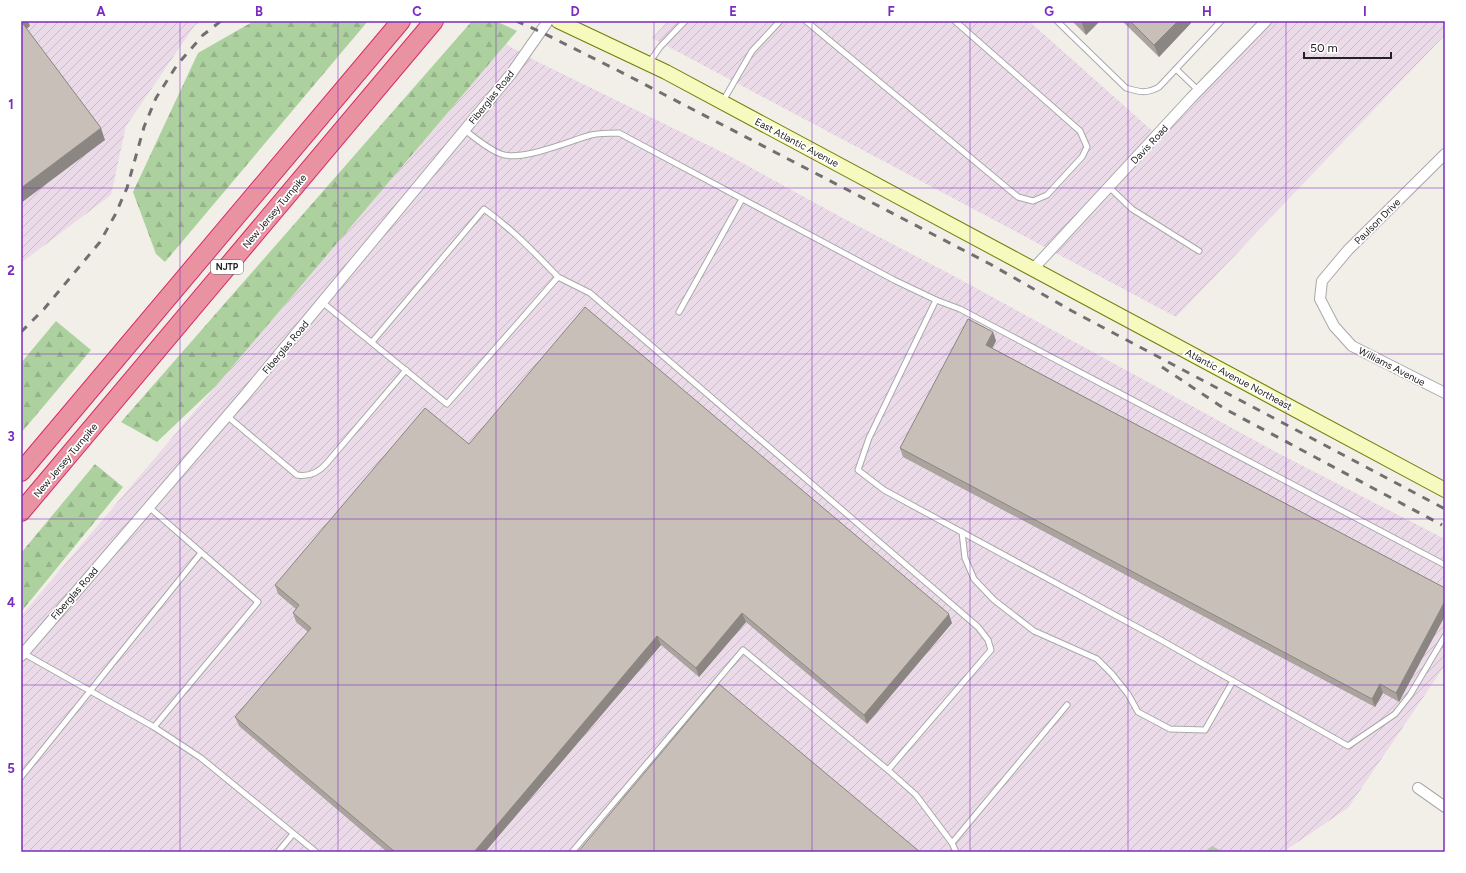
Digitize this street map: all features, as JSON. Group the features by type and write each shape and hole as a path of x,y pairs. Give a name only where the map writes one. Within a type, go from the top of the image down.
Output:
{"highway":[{"name":"NJTP","path":"21,472 401,21"},
{"name":"New Jersey Turnpike","path":"21,512 434,21"}],"street":[{"name":"Fiberglas Road","path":"22,654 227,416 322,302 511,74 548,21"},
{"name":"East Atlantic Avenue","path":"558,21 649,64 723,102 1033,268"},
{"name":"Davis Road","path":"1033,268 1266,21"},
{"name":"Paulson Drive","path":"1321,294 1322,281 1348,250 1445,154"},
{"name":"Atlantic Avenue Northeast","path":"1033,268 1445,490"},
{"name":"Williams Avenue","path":"1321,294 1320,300 1334,326 1352,346 1445,393"},
{"path":"1418,788 1445,807"}],"lane":[{"path":"649,64 660,47 685,21"},
{"path":"723,102 752,51 780,21"},
{"path":"806,21 1018,197 1033,202 1047,195 1082,157 1087,147 1080,131 955,21"},
{"path":"1057,21 1126,88 1137,92 1151,92 1159,87 1222,21"},
{"path":"1176,69 1199,91"},
{"path":"464,130 502,155 516,156 592,135 619,133 894,280 936,300 960,309 1445,565"},
{"path":"1109,187 1132,209 1199,251"},
{"path":"680,312 742,199"},
{"path":"372,342 484,209 504,223 525,242 558,277 590,293 978,627 988,640 990,650 888,770"},
{"path":"322,302 447,404 558,277"},
{"path":"936,300 869,438 858,470 884,490 1159,639 1348,746 1395,714 1410,695 1445,636"},
{"path":"227,416 297,475 306,476 319,471 326,464 406,370"},
{"path":"149,507 258,602 154,727"},
{"path":"962,532 965,558 974,579 994,600 1034,631 1097,659 1112,674 1128,694 1138,712 1170,729 1205,730 1233,681"},
{"path":"21,776 201,553"},
{"path":"572,852 743,650 916,795 952,843 956,852"},
{"path":"22,654 154,727 201,758 316,852"},
{"path":"952,843 1067,705"},
{"path":"279,852 294,834"}],"shaded area":[{"path":"21,21 204,21 195,25 126,126 111,195 21,263"},
{"path":"668,21 1029,21 1157,135 1268,21 1445,21 1445,35 1176,317 652,38"},
{"path":"506,44 534,60 726,154 839,216 952,275 1276,452 1445,539 1445,665 1348,808 1283,852 1224,852 1212,846 1204,852 21,852 21,616"}],"green space":[{"path":"254,21 368,21 165,262 156,254 133,192 198,53"},
{"path":"472,21 496,21 517,31 216,386 157,442 121,422"},
{"path":"56,321 91,350 21,433 21,363"},
{"path":"95,464 123,487 21,612 21,553"},
{"path":"1212,846 1224,852 1204,852"}],"building":[{"path":"21,21 101,128 21,188"},
{"path":"1130,21 1178,21 1154,45"},
{"path":"585,307 949,614 864,715 742,613 696,668 657,636 474,852 395,852 235,717 311,628 293,613 299,605 275,585 425,408 469,444"},
{"path":"968,319 993,332 986,345 1445,588 1445,601 1396,693 1380,684 1372,699 900,448"},
{"path":"719,684 920,852 578,852"}],"railway":[{"path":"21,332 44,309 100,242 115,215 127,188 144,127 156,98 177,65 203,35 221,21"},
{"path":"516,21 617,70 990,264 1072,311 1445,509"},
{"path":"1162,367 1225,409 1442,525"}]}
